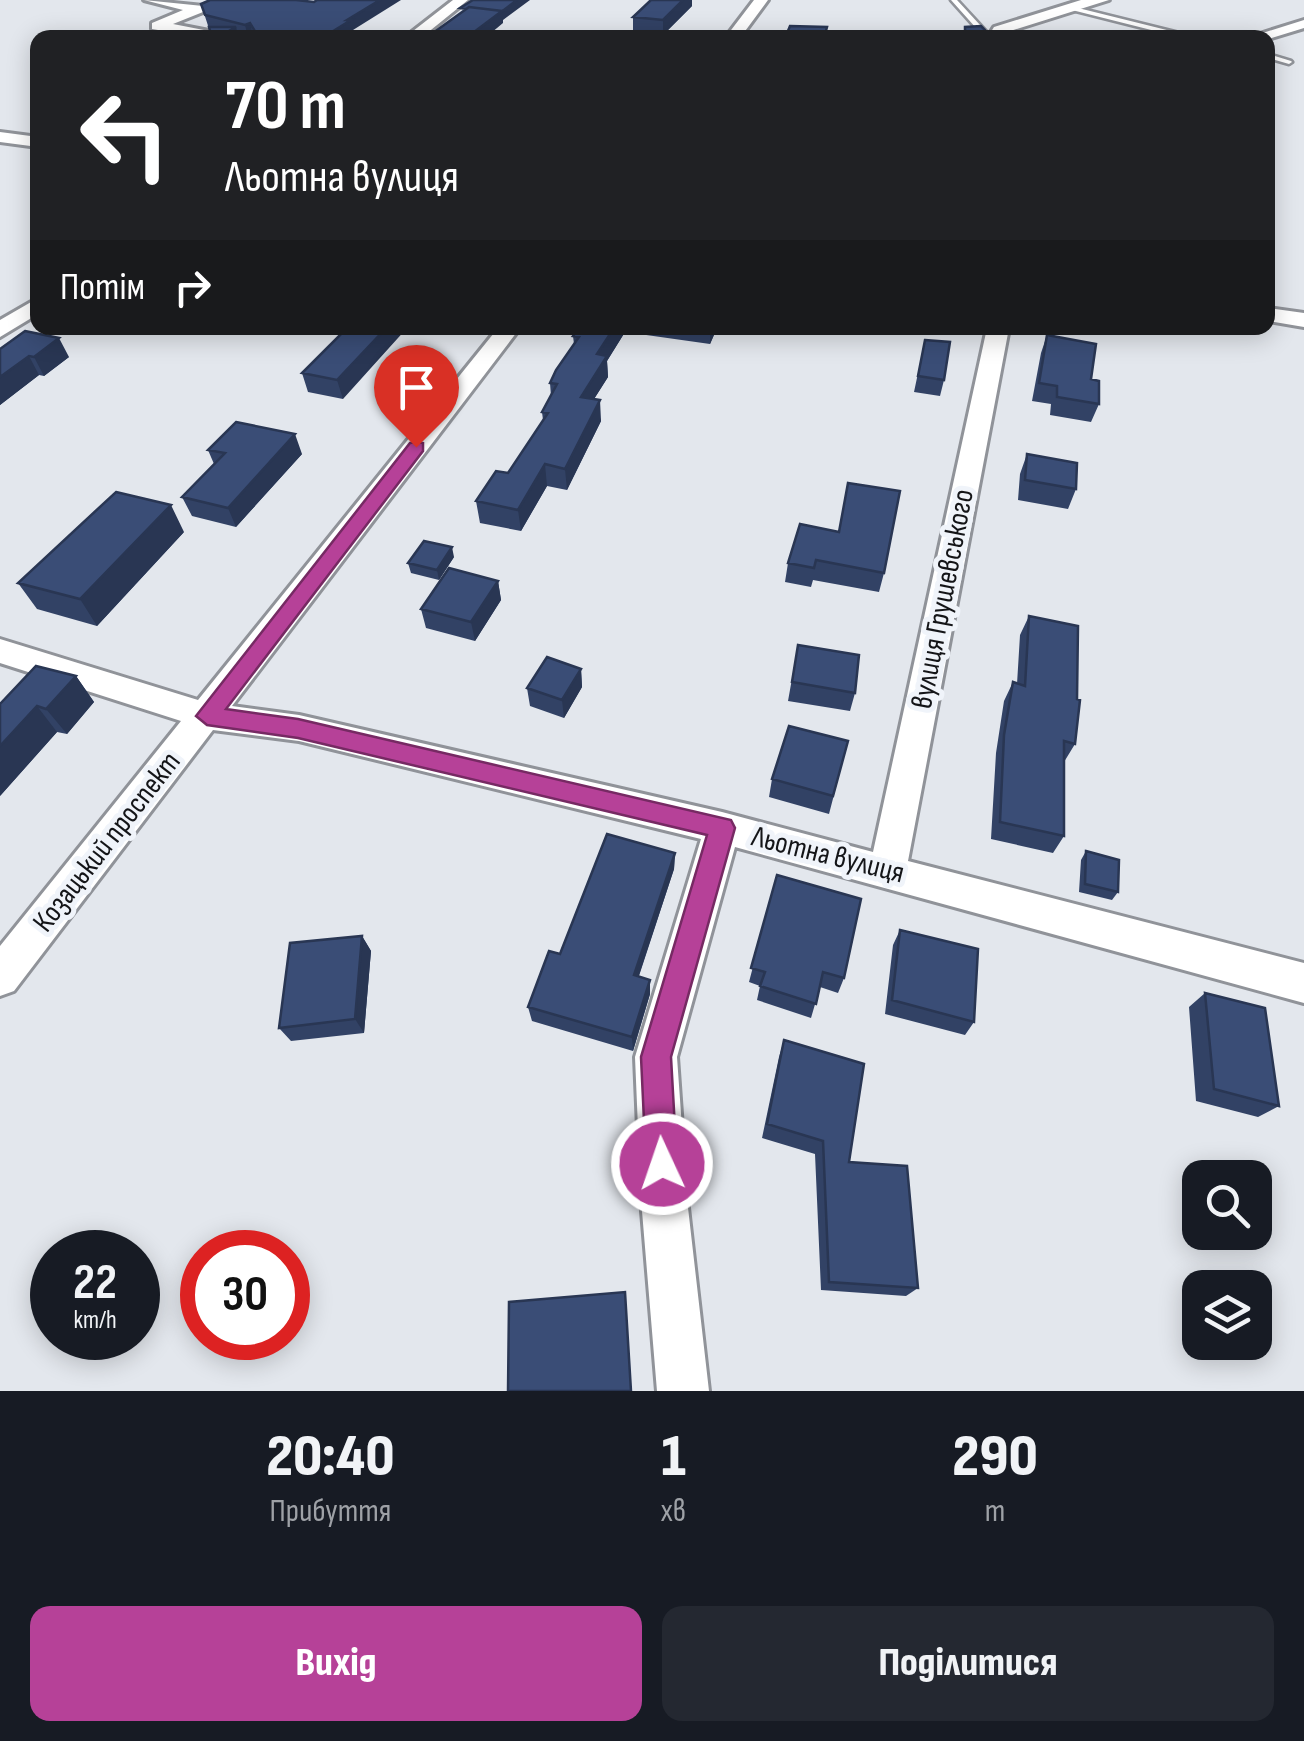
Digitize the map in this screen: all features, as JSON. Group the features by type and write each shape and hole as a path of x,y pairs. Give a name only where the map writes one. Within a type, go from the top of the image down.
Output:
{"street":[{"path":"151,0 198,8 157,26 185,30"},
{"path":"422,30 462,0"},
{"path":"738,30 760,0"},
{"path":"999,30 1066,7 1102,0"},
{"path":"1275,32 1304,24"},
{"path":"0,137 30,141"},
{"path":"4,324 30,309"},
{"path":"1275,316 1304,320"},
{"name":"Козацький проспект","path":"0,977 505,335"},
{"name":"вулиця Грушевського","path":"888,870 997,335"},
{"name":"Льотна вулиця","path":"0,651 207,716 298,728 722,828 1304,984"},
{"path":"682,1391 664,1199 656,1057 722,828"}],"lane":[{"path":"954,0 983,30"},
{"path":"1066,7 1160,30"},
{"path":"1275,58 1289,62"}],"building":[{"path":"210,0 380,0 335,30 254,30 250,23 205,15 201,4"},
{"path":"473,0 517,0 500,13 460,8"},
{"path":"651,0 683,0 663,20 633,17"},
{"path":"469,7 502,11 477,30 437,30"},
{"path":"790,26 827,27 826,30 788,30"},
{"path":"981,26 985,30 965,30"},
{"path":"209,27 236,27 231,30"},
{"path":"25,331 59,338 0,377 0,349"},
{"path":"340,335 379,335 337,380 302,373"},
{"path":"609,335 597,354 607,356 581,397 600,400 565,469 545,464 518,510 476,501 496,471 508,473 548,413 542,412 557,384 550,383 579,337 573,336"},
{"path":"1047,335 1096,344 1091,379 1099,381 1099,404 1057,397 1057,386 1039,383"},
{"path":"925,340 950,342 944,380 918,376"},
{"path":"236,422 295,434 228,508 182,497 225,453 208,450"},
{"path":"1027,454 1077,463 1076,489 1025,480"},
{"path":"848,483 900,491 884,573 816,560 814,568 788,563 800,524 839,532"},
{"path":"116,492 171,505 80,599 18,583"},
{"path":"424,541 452,547 437,570 408,563"},
{"path":"449,568 498,581 471,622 421,609"},
{"path":"1029,616 1078,626 1080,700 1075,744 1064,741 1064,836 1000,822 1004,735 1013,682 1025,686"},
{"path":"798,645 859,655 855,693 792,682"},
{"path":"547,657 581,669 562,700 527,688"},
{"path":"36,666 76,676 46,709 37,706 0,746 0,704"},
{"path":"789,726 848,741 833,796 772,779"},
{"path":"607,834 675,853 634,975 650,980 632,1037 528,1007 549,951 560,954"},
{"path":"1086,851 1119,860 1118,892 1085,884"},
{"path":"777,875 861,899 844,978 823,972 816,1004 760,986 765,972 751,968"},
{"path":"900,930 978,949 974,1022 892,1000"},
{"path":"362,936 355,1019 279,1028 290,943"},
{"path":"1205,993 1265,1008 1279,1106 1214,1089"},
{"path":"784,1040 864,1064 849,1162 907,1166 918,1288 829,1282 823,1141 767,1124"},
{"path":"625,1292 631,1391 508,1391 509,1302"}],"route":[{"path":"416,447 207,716 298,728 722,828 656,1057 662,1164"}]}
